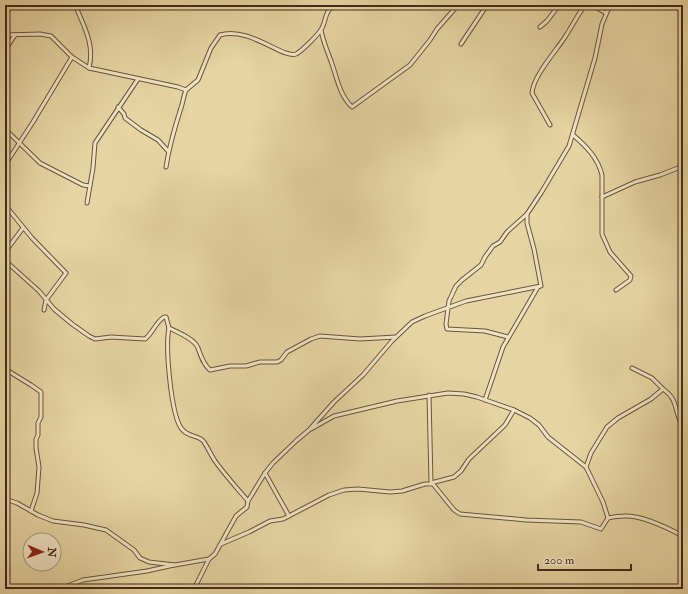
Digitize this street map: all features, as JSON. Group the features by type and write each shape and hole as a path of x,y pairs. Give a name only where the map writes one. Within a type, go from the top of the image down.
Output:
{"street":[{"path":"75,5 83,22 90,46 91,60 89,68"},
{"path":"166,167 168,151 186,90 198,80 211,48 220,35 247,35 289,55 295,54 321,30 328,11 335,5"},
{"path":"321,30 323,41 337,81 343,94 352,107 410,65 437,29 458,5"},
{"path":"461,44 487,5"},
{"path":"540,27 547,21 559,5"},
{"path":"550,125 532,93 532,87 546,62 562,41 585,5"},
{"path":"592,5 606,13"},
{"path":"508,337 485,331 447,330 446,324 449,299 459,282 481,265 493,246 500,242 507,232 527,214 565,152 573,135 606,13 610,5"},
{"path":"5,35 40,34 51,36 72,57 89,68 186,90"},
{"path":"5,50 15,35"},
{"path":"5,165 72,57"},
{"path":"87,203 95,145 118,106 138,79"},
{"path":"118,106 125,118 158,140 168,151"},
{"path":"5,129 40,163 83,186 90,186"},
{"path":"573,135 588,148 600,168 602,175 602,234 610,252 631,276 630,280 616,290"},
{"path":"602,197 635,182 660,175 683,166"},
{"path":"5,205 23,228 66,273 46,300 44,310"},
{"path":"485,400 508,337 538,287 541,286 527,223 527,214"},
{"path":"5,252 23,228"},
{"path":"5,262 39,291 54,309 88,336 95,339 111,337 145,339 160,319 164,317 167,318 169,328 168,354 178,422 187,434 203,440 216,461 248,501"},
{"path":"194,589 209,559 215,554 236,516 247,507 248,501 265,473 280,456 309,430 334,402 367,371 396,337 414,321 466,301 538,287"},
{"path":"169,328 186,337 197,346 206,367 209,370 224,367 246,366 260,362 277,362 281,360 287,352 311,339 320,336 360,338 396,337"},
{"path":"632,368 652,378 673,399 680,422 683,426"},
{"path":"5,369 31,384 41,392 41,417 38,423 38,435 36,439 39,467 38,493 31,511"},
{"path":"586,467 591,453 607,427 618,418 651,399 663,389"},
{"path":"309,430 340,414 429,395 456,393 485,400 514,410 533,420 548,436 586,467 603,502 608,518 601,529 581,522 526,520 460,514 454,510 431,483 429,395"},
{"path":"220,544 249,532 270,521 283,519 329,495 344,490 358,489 390,492 402,491 454,477 469,459 505,425 514,410"},
{"path":"265,473 289,516"},
{"path":"5,498 53,521 84,525 106,530 134,550 140,558 156,564 175,565"},
{"path":"608,518 625,516 637,517 675,531 683,536"},
{"path":"60,589 83,580 148,571 209,559"}]}
